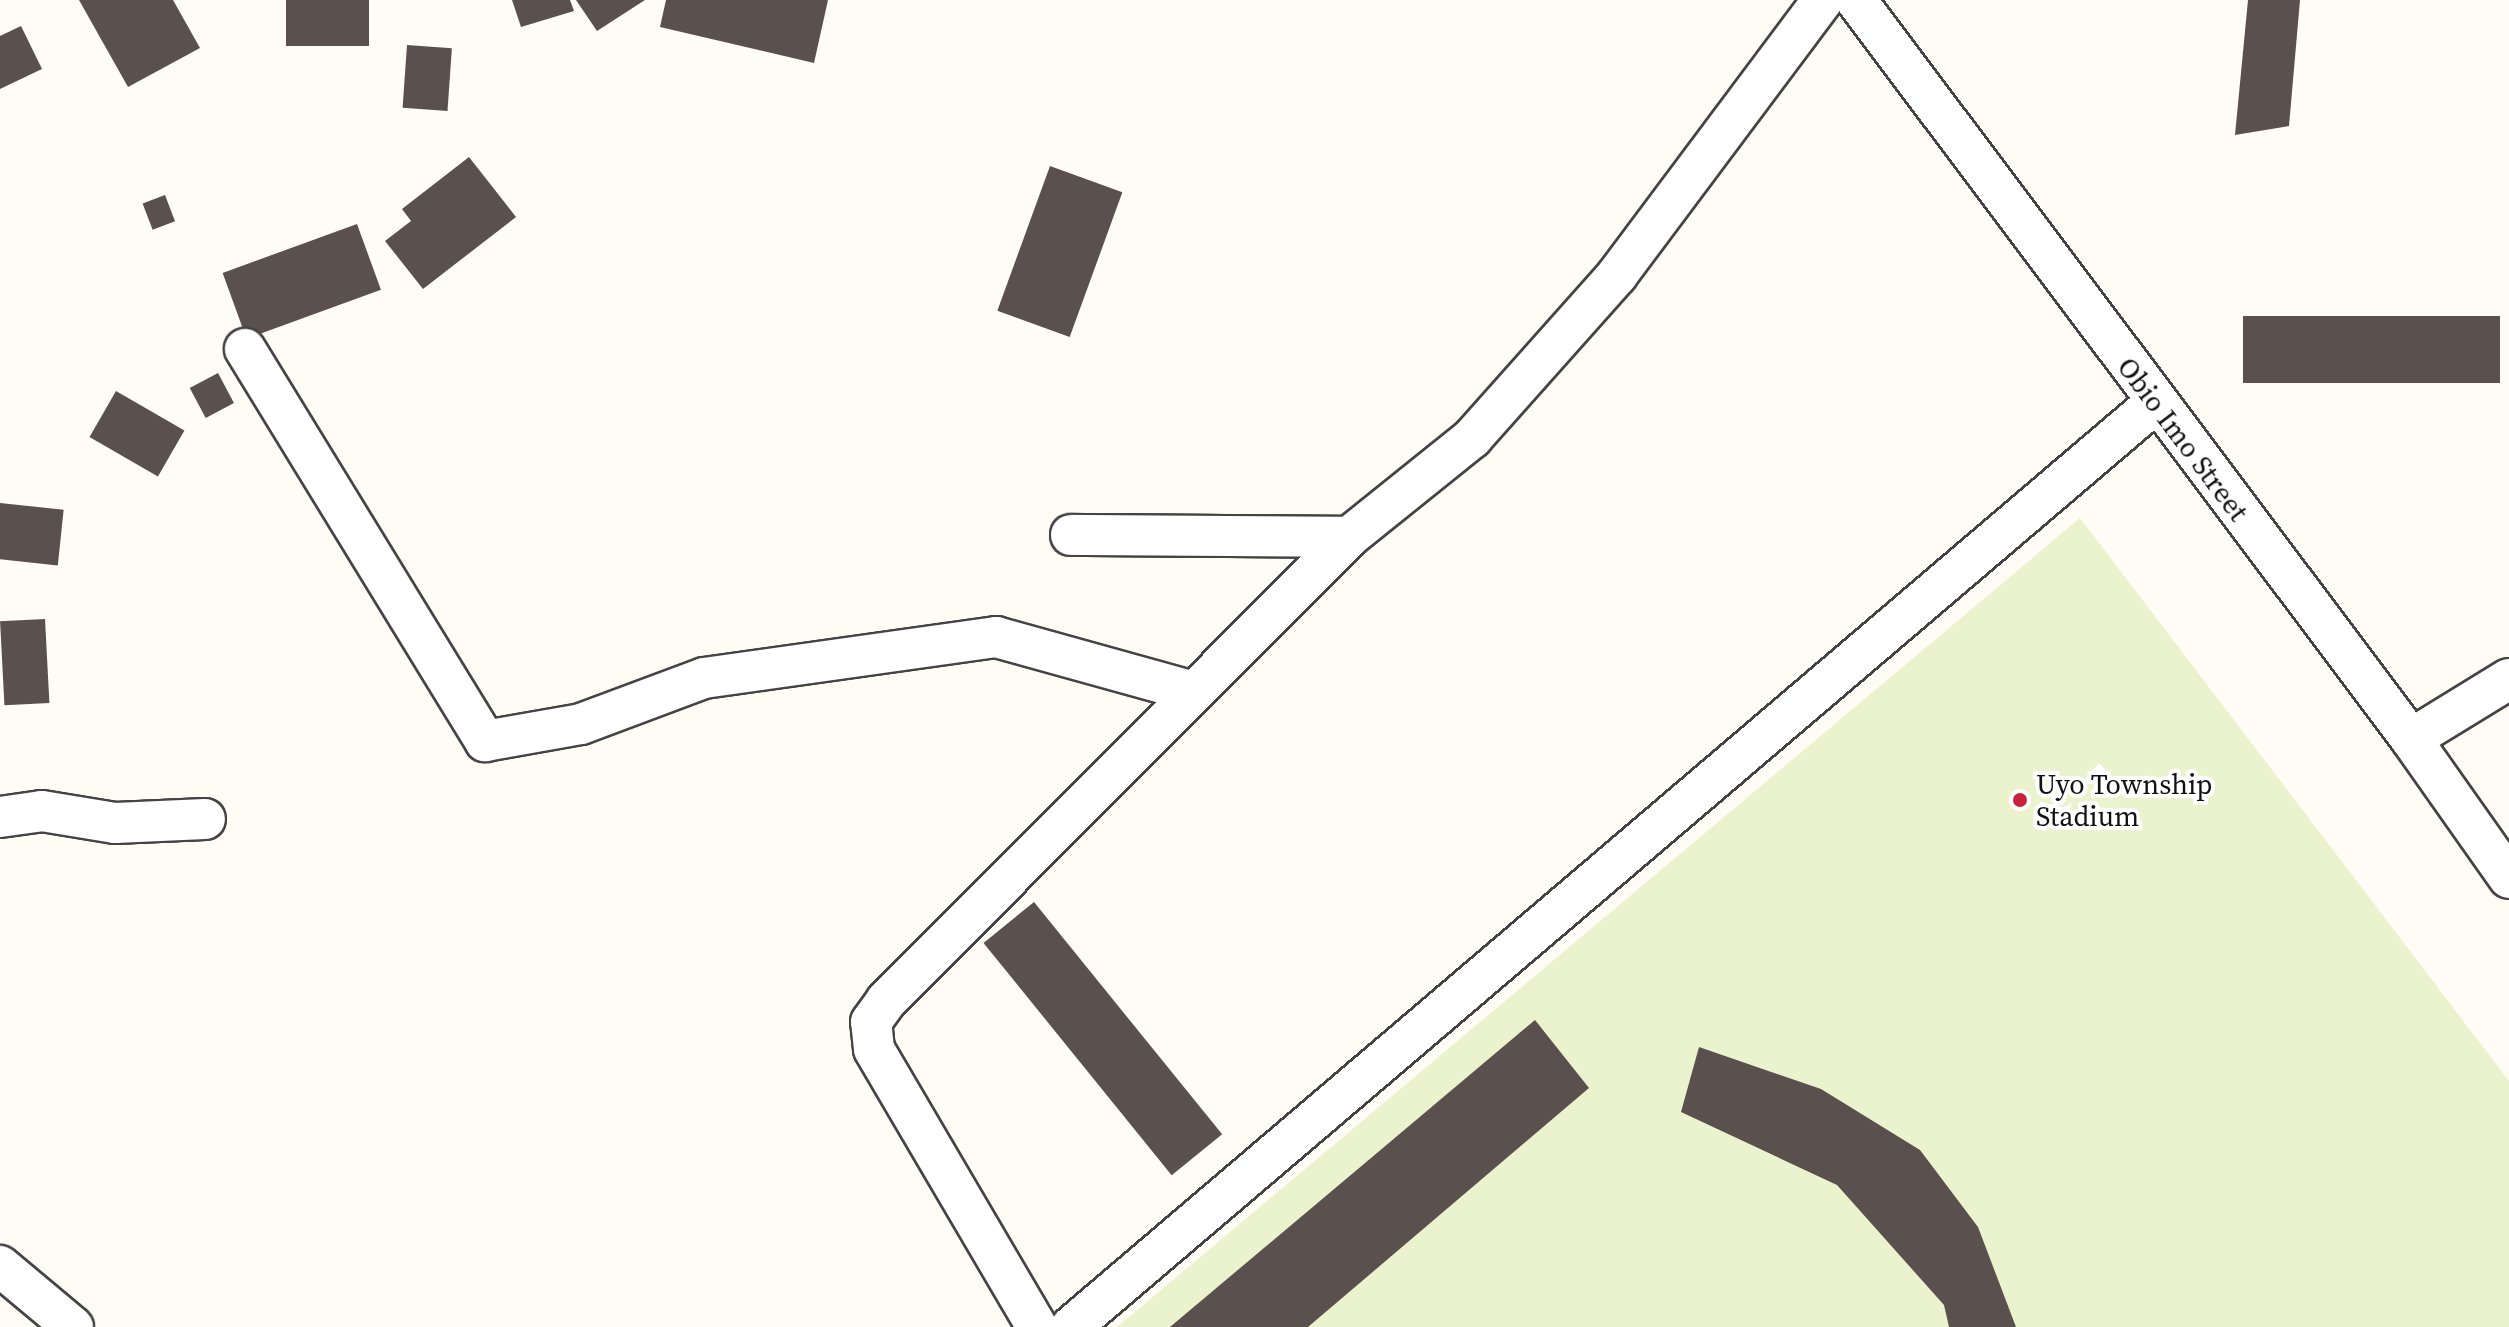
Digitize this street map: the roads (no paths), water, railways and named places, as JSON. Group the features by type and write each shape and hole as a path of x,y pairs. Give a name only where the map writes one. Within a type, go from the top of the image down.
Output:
{"street":[{"path":"1037,1327 874,1049 871,1022 1349,537 1472,438 1617,275 1823,0"},
{"name":"Obio Imo Street","path":"1856,0 2155,403 2411,739 2509,878"},
{"path":"245,349 485,741 581,724 704,678 996,637 1194,692"},
{"path":"1071,1327 2155,403"},
{"path":"1071,535 1349,537"},
{"path":"2411,739 2509,679"},
{"path":"0,817 42,811 115,823 205,819"},
{"path":"0,1266 73,1327"}],"place":[{"name":"Uyo Township Stadium","path":"2020,800"}]}
